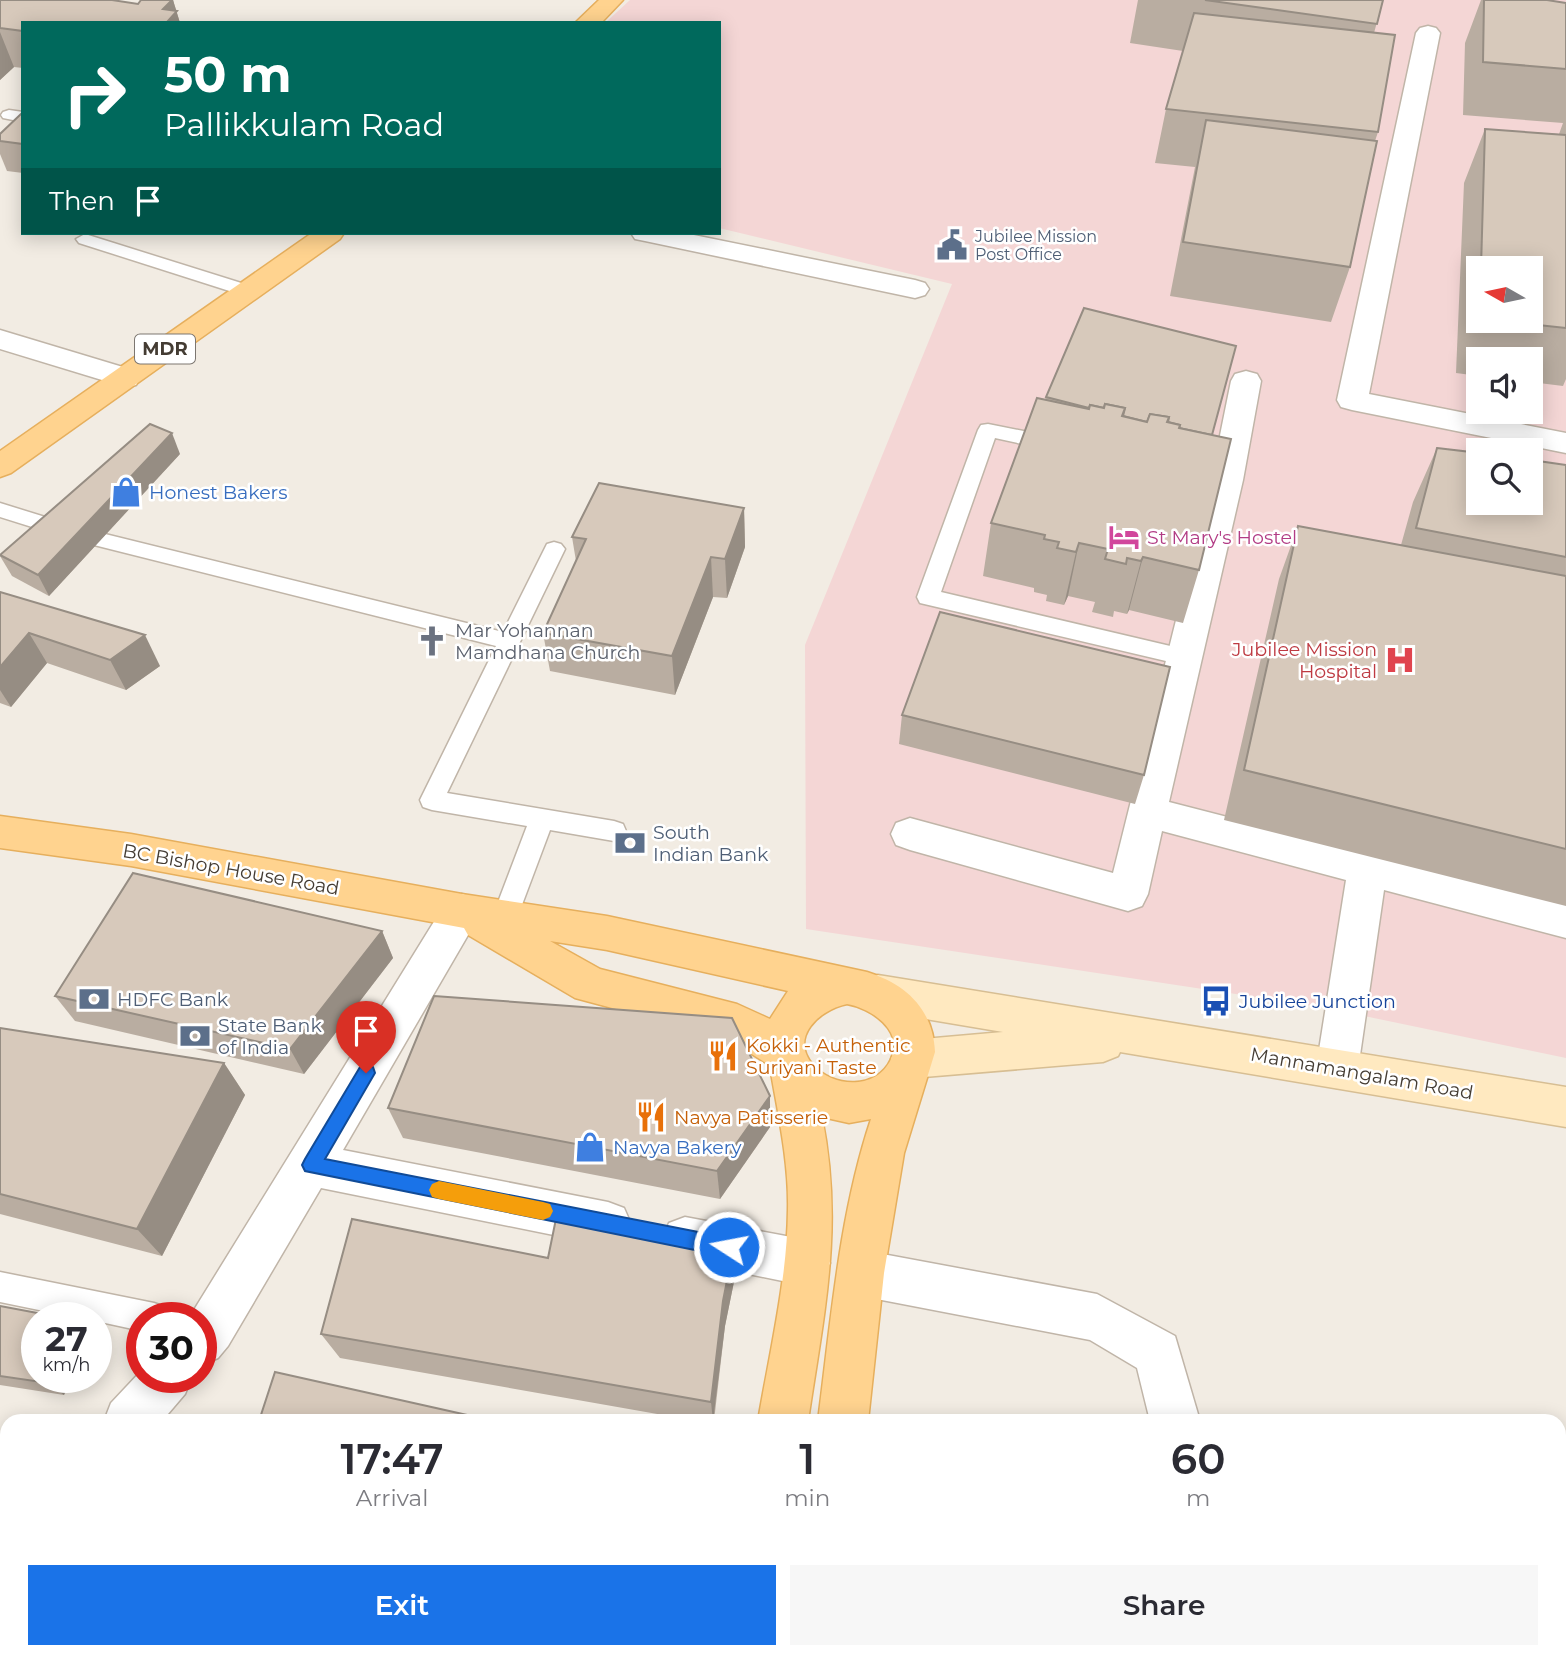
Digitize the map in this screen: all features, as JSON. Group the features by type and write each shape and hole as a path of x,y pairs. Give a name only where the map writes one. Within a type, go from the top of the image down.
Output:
{"main road":[{"path":"589,21 612,0"},
{"name":"MDR","path":"0,466 327,235"},
{"name":"BC Bishop House Road","path":"0,832 131,850 462,911 607,933 863,990"},
{"path":"462,911 590,985 737,1023 764,1036 788,1061 804,1086 821,1097 840,1102 861,1103 881,1097 897,1086 910,1065 956,1057 1158,1038"},
{"path":"784,1414 807,1263 811,1209 807,1158 788,1061 786,1032 794,1014 807,999 826,990 863,990 1158,1038"},
{"path":"844,1414 861,1273 882,1153 910,1065 913,1035 906,1018 894,1004 863,990"},
{"name":"Mannamangalam Road","path":"1158,1038 1566,1107"}],"street":[{"path":"1428,33 1352,400 1566,443"},
{"path":"655,235 915,289"},
{"path":"0,339 125,378"},
{"path":"910,834 1128,894 1184,657 1213,477 1246,381"},
{"path":"1148,812 1566,921"},
{"path":"1337,1069 1367,870"},
{"path":"217,1313 312,1165 462,911"},
{"path":"312,1165 807,1263"},
{"path":"861,1273 1097,1318 1158,1353 1173,1414"},
{"path":"135,1414 154,1393"}],"lane":[{"path":"85,239 248,291"},
{"path":"1068,447 988,430 928,597 1184,657"},
{"path":"0,510 64,530"},
{"path":"101,540 508,641"},
{"path":"554,549 432,800 614,831"},
{"path":"505,918 542,819"},
{"path":"0,1287 126,1312"}],"shaded area":[{"path":"630,0 1566,0 1566,1058 1321,1007 806,929 805,645 952,284 721,228 721,21 607,21"}],"building":[{"path":"0,0 112,0 138,4 141,0 172,0 163,9 177,11 168,21 21,21 21,31 0,28"},
{"path":"1205,0 1383,0 1377,24"},
{"path":"1484,0 1547,0 1566,3 1566,69 1483,62"},
{"path":"1194,13 1395,35 1378,132 1166,109"},
{"path":"21,114 21,144 0,141 0,134"},
{"path":"1206,120 1377,141 1350,267 1183,242"},
{"path":"1485,129 1566,135 1566,328 1544,326 1544,256 1481,256"},
{"path":"1084,308 1236,346 1212,435 1179,428 1180,425 1168,422 1169,417 1150,414 1147,422 1123,416 1125,408 1105,404 1104,408 1090,405 1089,408 1046,397"},
{"path":"1037,398 1089,409 1090,405 1104,408 1105,404 1125,408 1122,416 1147,422 1150,414 1169,417 1167,422 1180,425 1179,428 1231,439 1199,570 1143,557 1141,561 1127,558 1126,564 1105,559 1108,549 1079,543 1076,552 1057,548 1059,542 1044,539 1045,535 991,523"},
{"path":"150,424 172,433 38,575 0,555"},
{"path":"1437,448 1466,451 1466,515 1543,515 1543,462 1566,465 1566,557 1416,528"},
{"path":"599,483 744,508 725,559 711,557 672,656 543,633 586,539 572,537"},
{"path":"1298,526 1566,576 1566,849 1244,770"},
{"path":"0,592 145,635 110,660 29,633 0,667"},
{"path":"940,612 1170,667 1144,775 902,715"},
{"path":"133,873 382,931 290,1049 55,996"},
{"path":"434,996 732,1018 770,1096 717,1171 388,1108"},
{"path":"0,1028 224,1063 137,1229 0,1194"},
{"path":"558,1209 735,1240 723,1301 711,1402 321,1334 352,1219 548,1258"},
{"path":"0,1306 21,1310 21,1379 0,1376"},
{"path":"275,1372 463,1414 261,1414"}],"slow traffic":[{"path":"439,1190 543,1211"}],"place":[{"name":"Jubilee Mission Post Office","path":"952,245"},
{"name":"Honest Bakers","path":"126,492"},
{"name":"St Mary's Hostel","path":"1124,537"},
{"name":"Mar Yohannan Mamdhana Church","path":"432,641"},
{"name":"Jubilee Mission Hospital","path":"1400,660"},
{"name":"South Indian Bank","path":"630,843"},
{"name":"HDFC Bank","path":"94,999"},
{"name":"Jubilee Junction","path":"1216,1001"},
{"name":"State Bank of India","path":"195,1036"},
{"name":"Kokki - Authentic Suriyani Taste","path":"723,1056"},
{"name":"Navya Patisserie","path":"651,1117"},
{"name":"Navya Bakery","path":"590,1147"}],"route":[{"path":"366,1073 312,1165 729,1247"}]}
